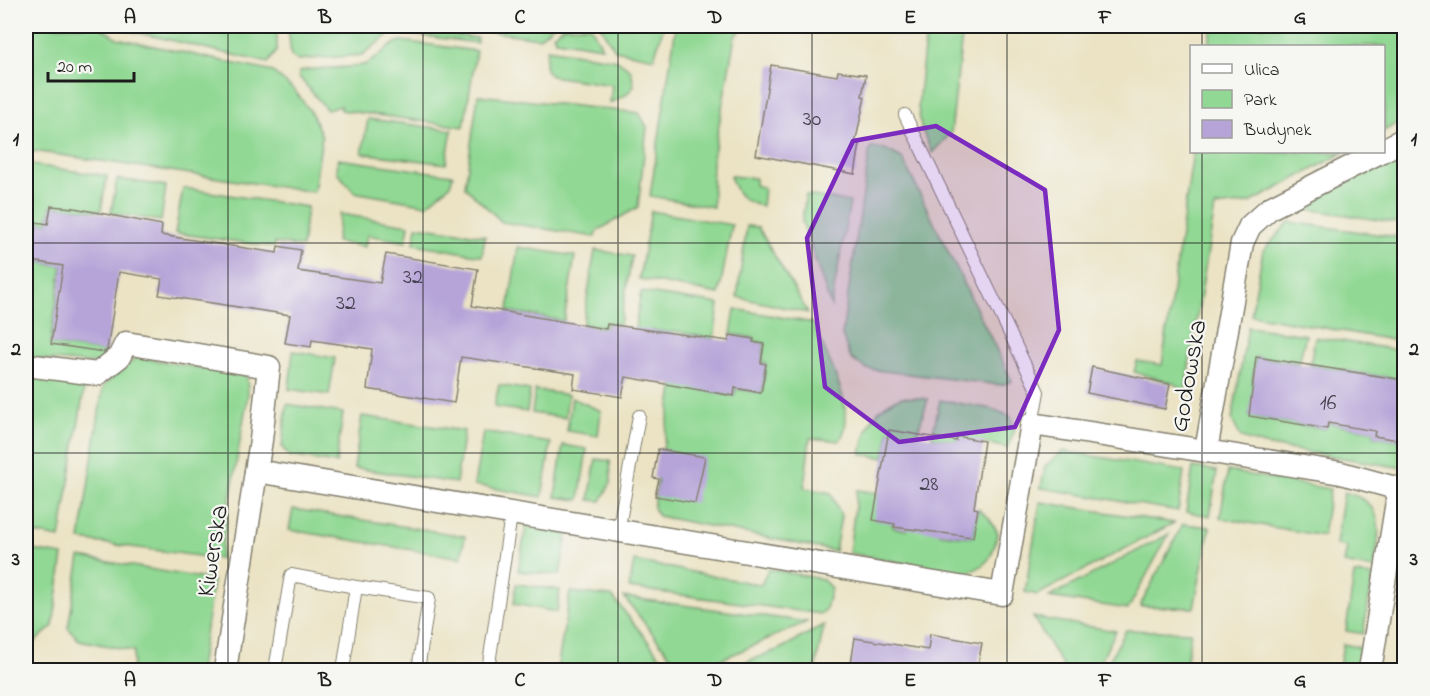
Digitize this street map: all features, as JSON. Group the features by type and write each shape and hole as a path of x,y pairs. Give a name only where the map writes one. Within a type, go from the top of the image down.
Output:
{"street":[{"name":"Godowska","path":"1385,149 1404,139"},
{"name":"Godowska","path":"1370,670 1402,489 1341,473 1206,451 1242,243 1250,226 1270,208 1378,153"},
{"name":"Kiwerska","path":"26,365 96,374 119,357 126,343 269,367 261,440 225,670"},
{"path":"256,471 1002,594 1032,424 1206,451"}],"lane":[{"path":"905,115 1038,392 1032,424"},
{"path":"618,532 639,416"},
{"path":"488,670 512,514"},
{"path":"275,670 291,576 429,598 418,670"},
{"path":"343,670 356,587"}],"highlighted area":[{"path":"936,126 1045,190 1059,330 1015,427 899,442 825,387 807,238 853,141"}],"green space":[{"path":"26,26 98,26 117,38 273,72 295,91 311,112 322,136 314,192 26,150"},
{"path":"117,26 277,26 277,51 268,63"},
{"path":"288,26 392,26 477,38 477,43 392,32 362,55 297,60 291,56"},
{"path":"486,26 553,26 539,38 486,31"},
{"path":"564,26 591,26 602,47 556,40 553,35"},
{"path":"600,26 664,26 654,58 615,50"},
{"path":"676,26 745,26 735,36 712,163 713,207 650,196"},
{"path":"882,26 963,26 951,133 932,153 921,127 918,106 925,39 884,32"},
{"path":"1212,26 1404,26 1404,119 1385,130 1385,45 1209,45"},
{"path":"401,41 476,51 464,127 341,110 341,106 327,110 299,77 299,72 305,70 366,64 391,45"},
{"path":"547,49 617,60 631,70 634,86 626,95 610,103 612,85 551,76 546,67"},
{"path":"478,95 639,113 647,127 638,207 597,231 595,237 502,222 465,187"},
{"path":"368,119 452,130 446,164 362,153"},
{"path":"870,148 885,149 902,158 1012,381 1001,385 867,369 851,359 842,335"},
{"path":"1193,153 1343,153 1250,203 1215,207 1185,391 1173,383 1134,372 1137,361 1162,365"},
{"path":"1404,156 1404,224 1293,207 1393,161"},
{"path":"338,159 453,175 450,185 427,205 354,192 337,172"},
{"path":"26,164 107,176 101,211 51,206 48,223 36,222 30,261 62,266 50,344 106,352 101,364 26,358"},
{"path":"730,176 755,178 755,185 764,188 762,206 749,202 741,196"},
{"path":"117,179 166,186 161,221 111,213"},
{"path":"183,188 307,207 302,247 275,243 274,247 175,233"},
{"path":"806,195 850,202 831,306 802,221"},
{"path":"651,211 732,225 719,294 639,279"},
{"path":"340,214 409,225 406,242 367,235 365,247 336,242"},
{"path":"1289,222 1404,238 1404,342 1251,315 1263,251"},
{"path":"417,226 485,236 482,256 414,244"},
{"path":"747,226 758,227 808,313 737,297"},
{"path":"518,247 575,256 564,321 508,311"},
{"path":"595,250 632,256 620,324 606,323 605,328 583,324"},
{"path":"641,292 719,304 714,339 674,331 673,333 652,330 651,337 634,334"},
{"path":"735,309 813,323 832,366 843,400 846,416 845,430 839,441 810,438 804,488 831,493 841,516 835,551 658,516 653,508 674,383 734,396 736,389 762,393 766,363 762,362 765,343 754,341 754,338 731,334"},
{"path":"1248,327 1306,335 1299,363 1256,357 1252,383 1256,385 1249,416 1326,429 1328,423 1375,431 1374,436 1404,441 1404,468 1264,445 1241,438 1232,420"},
{"path":"1315,337 1404,351 1404,380 1310,365"},
{"path":"293,351 335,358 329,395 289,389"},
{"path":"137,357 247,376 248,394 220,559 80,540 103,386"},
{"path":"26,374 85,383 60,538 26,532"},
{"path":"499,385 530,390 527,412 494,407"},
{"path":"535,390 568,395 565,418 532,413"},
{"path":"902,397 928,399 917,434 889,430 884,458 861,454 865,435 878,412"},
{"path":"572,398 601,411 598,436 567,431"},
{"path":"940,400 992,409 1010,416 1015,430 1007,448 957,437 956,441 932,437"},
{"path":"287,404 343,413 336,463 289,456 282,447"},
{"path":"362,416 464,431 456,483 354,468"},
{"path":"483,432 551,443 542,497 474,485"},
{"path":"563,445 587,449 579,500 555,497"},
{"path":"1063,451 1184,471 1178,511 1041,488 1045,466"},
{"path":"596,459 610,461 611,482 601,501 589,500"},
{"path":"1193,467 1217,471 1210,516 1186,512"},
{"path":"1228,471 1330,489 1323,536 1220,518"},
{"path":"857,490 878,493 894,528 907,530 908,526 940,531 940,534 973,537 978,509 989,518 998,533 991,556 983,565 962,574 849,553"},
{"path":"1344,492 1358,497 1375,512 1379,532 1374,569 1344,563 1347,547 1336,545"},
{"path":"1040,502 1174,523 1037,595 1025,592"},
{"path":"293,509 465,536 461,558 289,530"},
{"path":"1183,524 1210,527 1194,608 1140,606"},
{"path":"526,526 567,533 560,575 518,571"},
{"path":"1169,534 1128,609 1049,597"},
{"path":"26,549 63,555 53,626 31,645 26,645"},
{"path":"80,557 213,580 200,670 132,670 134,651 79,640 68,628"},
{"path":"634,561 761,585 768,569 822,579 831,588 826,609 821,614 629,588"},
{"path":"1354,574 1373,576 1363,634 1346,631"},
{"path":"516,584 560,590 557,612 514,604"},
{"path":"570,592 612,596 671,670 557,670"},
{"path":"624,597 807,622 697,670 681,670"},
{"path":"1033,617 1116,631 1096,670 1065,670"},
{"path":"824,625 815,670 724,670 780,649"},
{"path":"1126,630 1191,632 1185,670 1104,670"},
{"path":"1343,644 1362,648 1358,670 1339,670"}],"building":[{"path":"771,65 837,76 838,71 866,75 862,96 865,97 855,144 860,144 855,174 756,155"},
{"path":"51,206 74,208 162,225 161,235 277,253 278,246 301,250 298,271 380,283 386,254 478,269 472,306 606,329 607,324 729,341 730,335 754,339 753,342 764,344 761,363 766,364 761,393 735,388 734,396 626,377 622,397 573,389 575,374 461,357 454,403 367,389 372,349 312,340 311,347 285,343 290,315 159,295 162,279 119,272 107,350 104,352 51,344 63,266 31,261 36,222 48,224"},
{"path":"1256,357 1404,380 1404,441 1374,436 1375,431 1328,423 1327,429 1249,416"},
{"path":"1092,367 1170,384 1165,409 1087,393"},
{"path":"889,430 956,441 957,436 984,441 974,508 978,509 973,537 894,527 895,524 873,520"},
{"path":"658,449 705,457 695,503 655,496 659,479 653,478"},
{"path":"930,634 982,643 977,670 850,670 855,638 928,650"}]}
